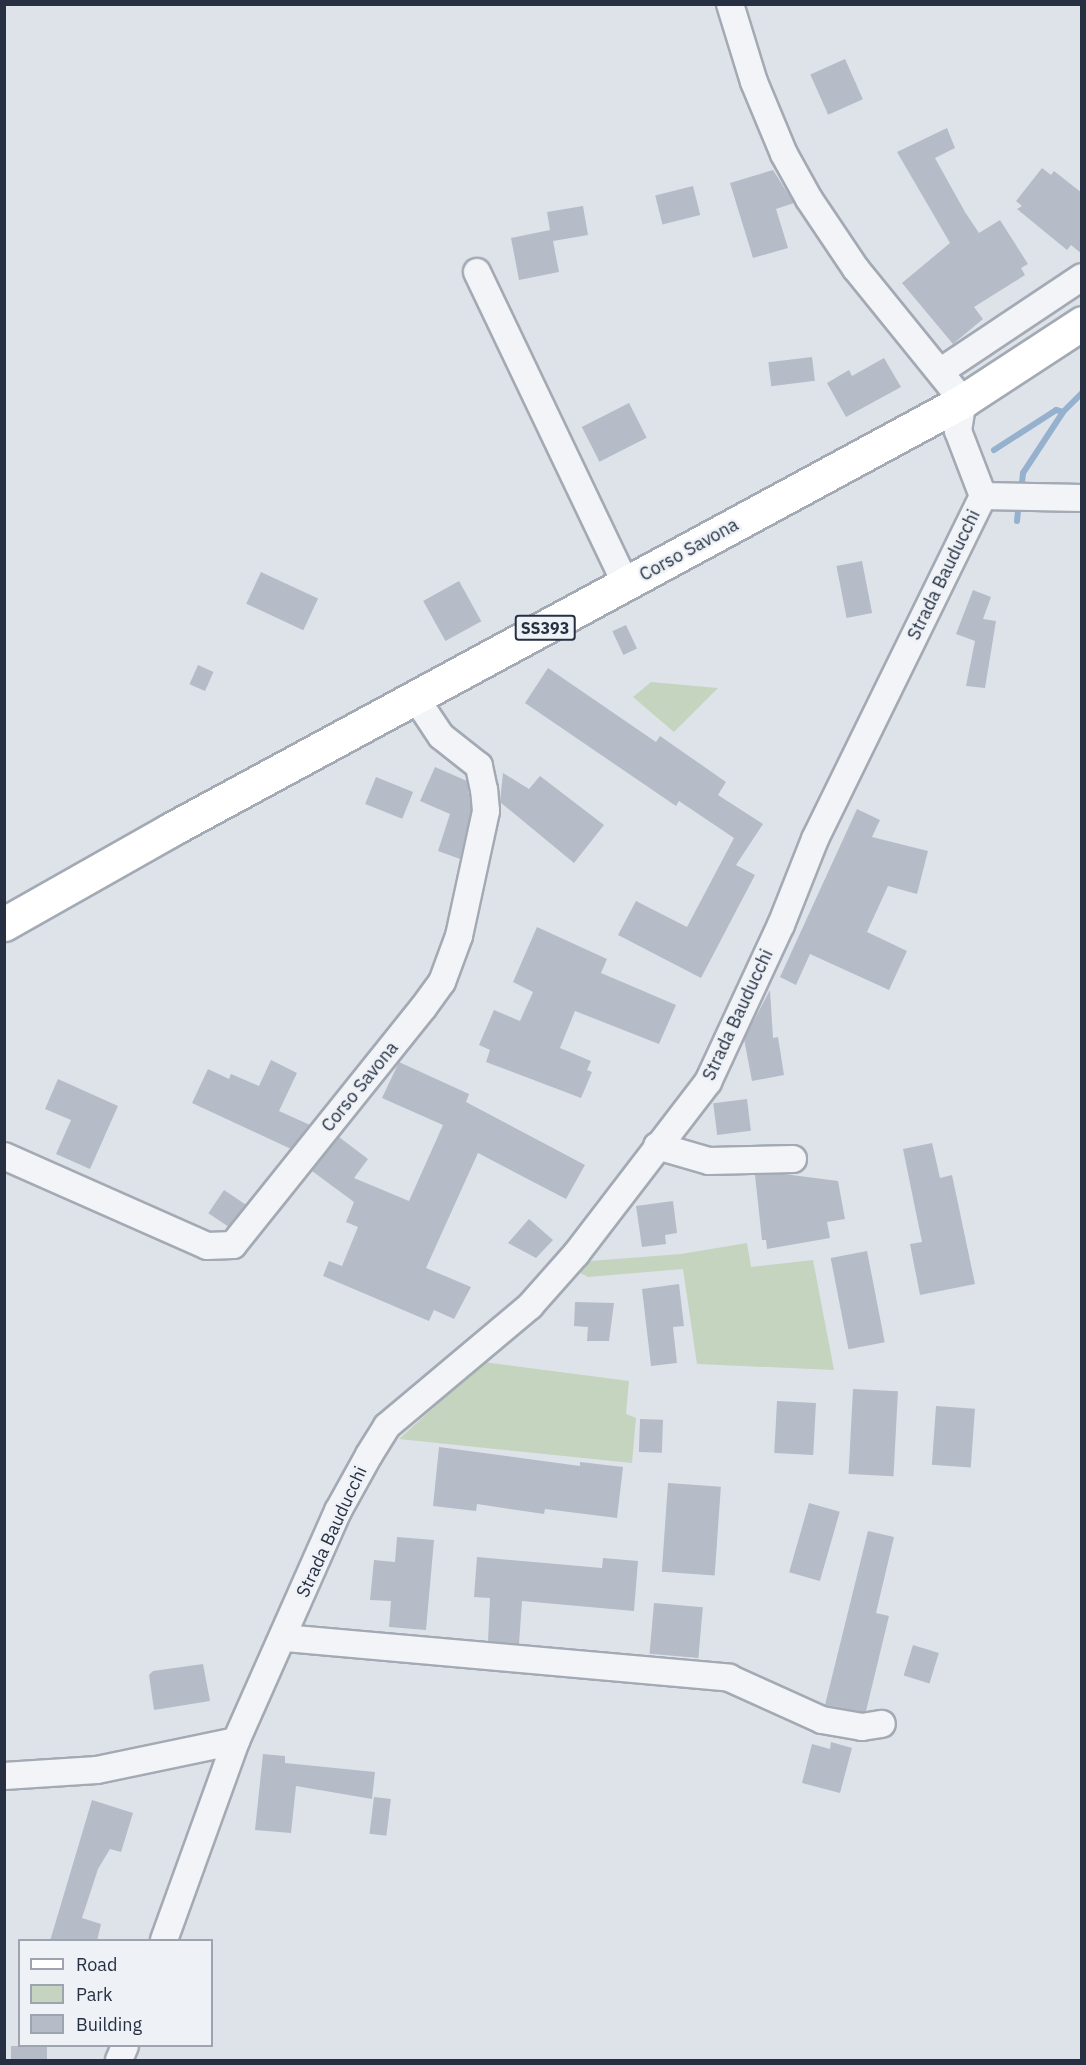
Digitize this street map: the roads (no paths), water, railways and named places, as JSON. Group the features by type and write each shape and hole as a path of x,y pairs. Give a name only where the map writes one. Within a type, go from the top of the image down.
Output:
{"main road":[{"name":"Corso Savona","path":"4,924 415,697 963,401 1082,323"}],"street":[{"path":"730,4 754,82 784,154 809,199 856,269 941,371 963,401"},
{"path":"477,272 627,584"},
{"path":"941,371 1082,277"},
{"name":"Strada Bauducchi","path":"165,1939 236,1741 285,1638 338,1511 387,1426 530,1306 612,1210 657,1146 708,1082 781,925 815,838 995,496 958,431 963,401"},
{"path":"995,496 1082,498"},
{"name":"Corso Savona","path":"4,1156 207,1246 233,1245 423,1008 442,982 459,936 486,811 484,790 479,766 441,736 415,697"},
{"path":"657,1146 709,1161 794,1160"},
{"path":"285,1638 729,1678 822,1720 862,1727 882,1724"},
{"path":"4,1776 97,1770 236,1741"}],"waterway":[{"path":"1021,490 1023,473 1063,412 1082,393"},
{"path":"994,450 1056,410 1063,412"},
{"path":"1017,521 1019,503"}]}
